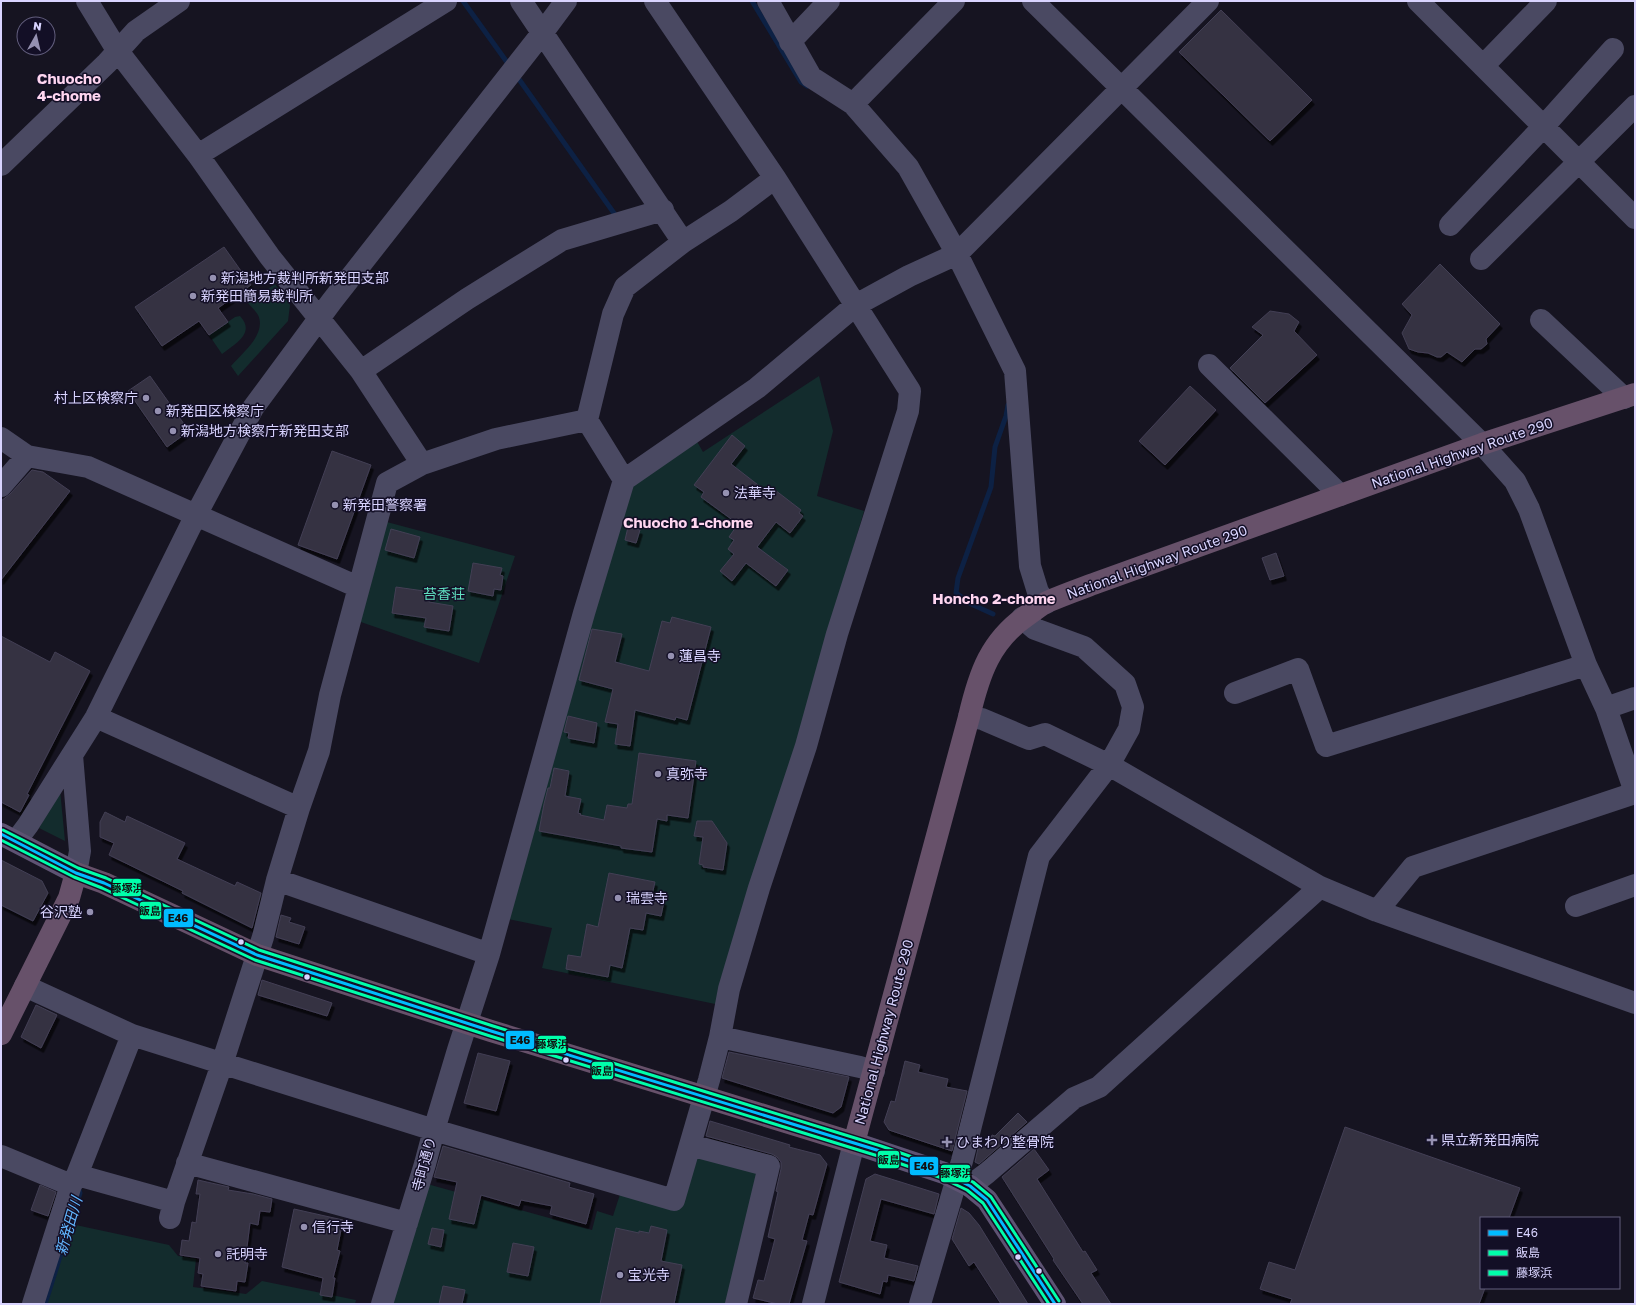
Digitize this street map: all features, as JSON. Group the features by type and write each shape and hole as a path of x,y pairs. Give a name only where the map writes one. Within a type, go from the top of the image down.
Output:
{"highway":[{"name":"National Highway Route 290","path":"76,873 104,883 257,955 467,1024 854,1143 969,717 976,685 985,664 999,641 1011,628 1022,618 1046,603 1096,583 1482,444 1630,396"},
{"path":"1,1034 69,898 76,873"}],"main road":[{"path":"8,837 76,873"},
{"path":"854,1143 944,1173 963,1183 987,1200 1055,1304"}],"street":[{"path":"87,1 117,50 198,156 270,257 361,371 422,464"},
{"path":"1,165 107,63 117,50 136,31 178,1"},
{"path":"198,156 446,1"},
{"path":"521,1 663,210 683,242"},
{"path":"8,837 28,825 96,717 196,515 253,408 319,318 566,1"},
{"path":"25,986 132,1035 434,1130 674,1200 720,1038 729,989 758,888 806,746 839,627 908,411 910,391 776,178 655,1"},
{"path":"768,1 811,77 853,104 908,167 957,254 1015,370 1030,566 1038,592 1046,603"},
{"path":"790,42 829,1"},
{"path":"853,104 954,1"},
{"path":"1033,1 1482,444 1515,481 1529,510 1586,665 1606,708 1635,793 1413,867 1377,911"},
{"path":"776,178 731,211 683,242 625,287 613,314 586,420 624,480 757,388 856,305 909,276 957,254 1208,1"},
{"path":"1418,1 1579,160 1635,218"},
{"path":"1483,66 1546,1"},
{"path":"1450,225 1544,126 1613,49"},
{"path":"1481,259 1635,106"},
{"path":"361,371 467,299 562,240 663,210"},
{"path":"1541,320 1630,396"},
{"path":"1209,365 1340,495"},
{"path":"1,1156 172,1210 222,1064 263,937 277,880 299,808 319,751 330,695 387,483 422,464 496,438 586,420"},
{"path":"1,438 27,456 88,467 358,587"},
{"path":"1,486 27,456"},
{"name":"寺町通り","path":"382,1304 489,954 582,621 624,480"},
{"path":"920,1304 963,1183 1039,856 1109,765 1129,729 1133,707 1125,684 1084,647 1035,629 1022,618"},
{"path":"1235,693 1298,669 1326,746 1586,665"},
{"path":"1606,708 1635,698"},
{"path":"96,717 299,808"},
{"path":"969,717 982,719 1029,739 1045,734 1109,765 1320,887 1377,911 1635,1003"},
{"path":"72,755 80,851 76,873"},
{"path":"277,880 489,954"},
{"path":"1576,906 1635,885"},
{"path":"963,1183 987,1173 1074,1098 1099,1087 1320,887"},
{"path":"33,1304 74,1180 132,1035"},
{"path":"720,1038 860,1067 874,1072"},
{"path":"813,1304 854,1143"},
{"path":"690,1145 769,1166 736,1304"},
{"path":"187,1163 407,1223"}],"green space":[{"path":"275,284 290,305 288,321 238,376 231,366 252,343 259,329 260,322 258,315 248,303"},
{"path":"240,316 246,328 245,333 238,342 222,354 209,335 235,317"},
{"path":"819,376 833,431 817,496 864,511 720,1005 542,968 552,928 508,919 629,489 695,438 703,452"},
{"name":"苔香荘","path":"383,521 515,556 479,663 358,621"},
{"path":"60,790 65,841 39,828"},
{"path":"690,1145 769,1166 736,1304 382,1304 420,1182 592,1230 597,1211 613,1216 623,1185 674,1200"},
{"path":"71,1224 169,1245 178,1256 196,1259 193,1287 246,1294 262,1281 356,1300 355,1304 45,1304"}],"building":[{"path":"1221,10 1312,100 1270,141 1179,52"},
{"name":"新発田簡易裁判所","path":"224,247 251,285 218,308 228,322 209,335 199,321 162,346 135,307"},
{"path":"1440,264 1500,324 1486,339 1487,344 1481,349 1475,349 1462,362 1447,352 1441,357 1437,357 1428,353 1409,349 1402,333 1412,315 1402,304"},
{"path":"1270,311 1289,314 1299,322 1294,331 1317,355 1265,403 1230,368 1263,335 1252,327"},
{"name":"新発田区検察庁","path":"150,376 189,431 167,447 128,391"},
{"path":"1190,386 1216,410 1165,465 1139,441"},
{"path":"732,435 745,446 731,464 771,495 775,490 801,510 799,513 803,516 790,533 776,522 757,547 788,570 776,586 746,563 732,581 720,571 734,554 728,549 734,540 729,537 738,524 701,497 704,492 694,485"},
{"name":"新発田警察署","path":"332,451 371,465 337,559 298,545"},
{"path":"32,470 43,472 70,491 1,580 1,501 10,494"},
{"path":"628,527 640,530 636,543 625,540"},
{"path":"391,529 420,537 414,558 385,550"},
{"path":"1276,553 1284,576 1270,580 1262,558"},
{"path":"473,563 502,568 500,575 503,576 501,590 494,589 493,596 468,591"},
{"path":"396,587 431,592 429,602 453,606 449,631 424,627 426,618 392,613"},
{"path":"672,617 711,627 687,720 676,717 675,720 635,710 630,746 615,744 618,724 605,722 613,689 579,680 592,629 622,634 615,662 649,671 662,621 670,623"},
{"path":"1,636 50,662 55,652 90,671 27,794 29,795 20,812 1,802"},
{"path":"568,716 597,723 594,743 568,738 569,733 564,732"},
{"path":"639,753 696,761 688,818 667,815 667,821 657,819 652,852 621,848 621,846 539,831 544,804 548,788 550,788 554,768 569,771 565,796 581,799 578,813 581,814 580,815 604,820 607,805 627,808 628,804 632,804"},
{"path":"105,812 125,822 127,816 185,843 177,859 235,886 237,882 261,893 252,928 182,893 183,891 109,855 114,843 100,837 100,822"},
{"path":"697,821 712,821 727,843 723,870 703,867 703,865 699,864 703,837 694,836"},
{"path":"1,860 42,881 48,893 33,921 1,905"},
{"path":"609,873 655,882 651,899 664,901 661,916 646,913 643,930 630,928 622,968 610,965 608,977 566,969 568,955 581,957 587,924 598,927"},
{"path":"281,915 291,918 289,922 305,927 299,944 276,937"},
{"path":"262,980 332,1003 327,1016 258,995"},
{"path":"36,1005 57,1015 41,1048 21,1037"},
{"path":"729,1052 849,1077 841,1107 833,1113 722,1078"},
{"path":"478,1053 510,1061 496,1111 464,1103"},
{"path":"905,1061 920,1065 918,1072 948,1079 946,1087 967,1091 952,1151 889,1130 884,1122 891,1101 895,1102"},
{"path":"1018,1113 1027,1122 979,1164 975,1162 979,1144 988,1147 992,1135 995,1136"},
{"path":"710,1121 790,1145 789,1147 820,1155 827,1164 813,1215 809,1214 802,1240 807,1241 789,1304 778,1304 753,1298 758,1280 764,1281 775,1239 768,1237 778,1192 776,1191 781,1162 772,1154 706,1136"},
{"name":"県立新発田病院","path":"1345,1127 1520,1188 1509,1217 1480,1217 1480,1289 1485,1289 1479,1304 1290,1304 1292,1299 1260,1289 1269,1262 1295,1270"},
{"path":"443,1146 570,1183 569,1187 594,1194 586,1224 550,1214 552,1206 521,1200 519,1206 481,1195 474,1224 449,1219 457,1182 434,1177"},
{"path":"1034,1149 1049,1170 1037,1179 1083,1252 1085,1251 1097,1270 1091,1273 1111,1304 1083,1304 1053,1260 1054,1259 1002,1177"},
{"path":"875,1174 939,1194 934,1214 881,1199 870,1241 887,1245 884,1258 918,1266 914,1281 888,1275 887,1282 883,1281 880,1294 839,1282 866,1179"},
{"path":"198,1180 229,1187 228,1190 272,1199 270,1212 260,1211 258,1225 250,1223 245,1263 248,1263 245,1282 237,1281 236,1291 201,1286 203,1274 198,1273 200,1258 180,1255 182,1240 189,1241 192,1222 196,1223 200,1194 196,1194"},
{"path":"40,1185 56,1192 48,1216 31,1210"},
{"path":"961,1208 969,1213 979,1225 1028,1304 1001,1304 974,1262 969,1266 952,1239"},
{"path":"294,1209 343,1220 337,1250 340,1251 333,1278 335,1278 332,1297 320,1295 323,1278 282,1267"},
{"path":"651,1226 667,1230 661,1261 682,1265 674,1304 600,1304 616,1228 639,1233 639,1231 649,1233"},
{"path":"432,1228 444,1230 441,1247 428,1244"},
{"path":"513,1243 534,1247 528,1276 507,1272"},
{"path":"443,1286 465,1290 462,1304 439,1304"}],"waterway":[{"path":"463,1 509,65"},
{"path":"752,1 801,82 807,86"},
{"path":"516,75 616,216"},
{"path":"993,614 971,604 956,593 958,578 991,487 995,447 1006,416 1008,405"},
{"name":"新発田川","path":"45,1304 80,1193 78,1187"}],"transit line":[{"name":"藤塚浜","path":"3,830 78,868 106,878 259,950 493,1026 881,1146 946,1169 973,1182 991,1197 1059,1301"},
{"name":"E46","path":"1,834 76,873 104,883 257,955 491,1031 880,1151 944,1173 970,1186 987,1200 1055,1304"},
{"name":"飯島","path":"1,840 74,877 102,888 255,960 490,1036 878,1156 942,1178 967,1190 983,1203 1049,1304"}],"place":[{"name":"新潟地方裁判所新発田支部","path":"213,278"},
{"name":"新発田簡易裁判所","path":"193,296"},
{"name":"村上区検察庁","path":"146,398"},
{"name":"新発田区検察庁","path":"158,411"},
{"name":"新潟地方検察庁新発田支部","path":"173,431"},
{"name":"法華寺","path":"726,493"},
{"name":"新発田警察署","path":"335,505"},
{"name":"蓮昌寺","path":"671,656"},
{"name":"真弥寺","path":"658,774"},
{"name":"瑞雲寺","path":"618,898"},
{"name":"谷沢塾","path":"90,912"},
{"name":"県立新発田病院","path":"1432,1140"},
{"name":"ひまわり整骨院","path":"947,1142"},
{"name":"信行寺","path":"304,1227"},
{"name":"託明寺","path":"218,1254"},
{"name":"宝光寺","path":"620,1275"}],"district":[{"name":"Chuocho 4-chome","path":"69,88"},
{"name":"Chuocho 1-chome","path":"688,523"},
{"name":"Honcho 2-chome","path":"994,599"}]}
